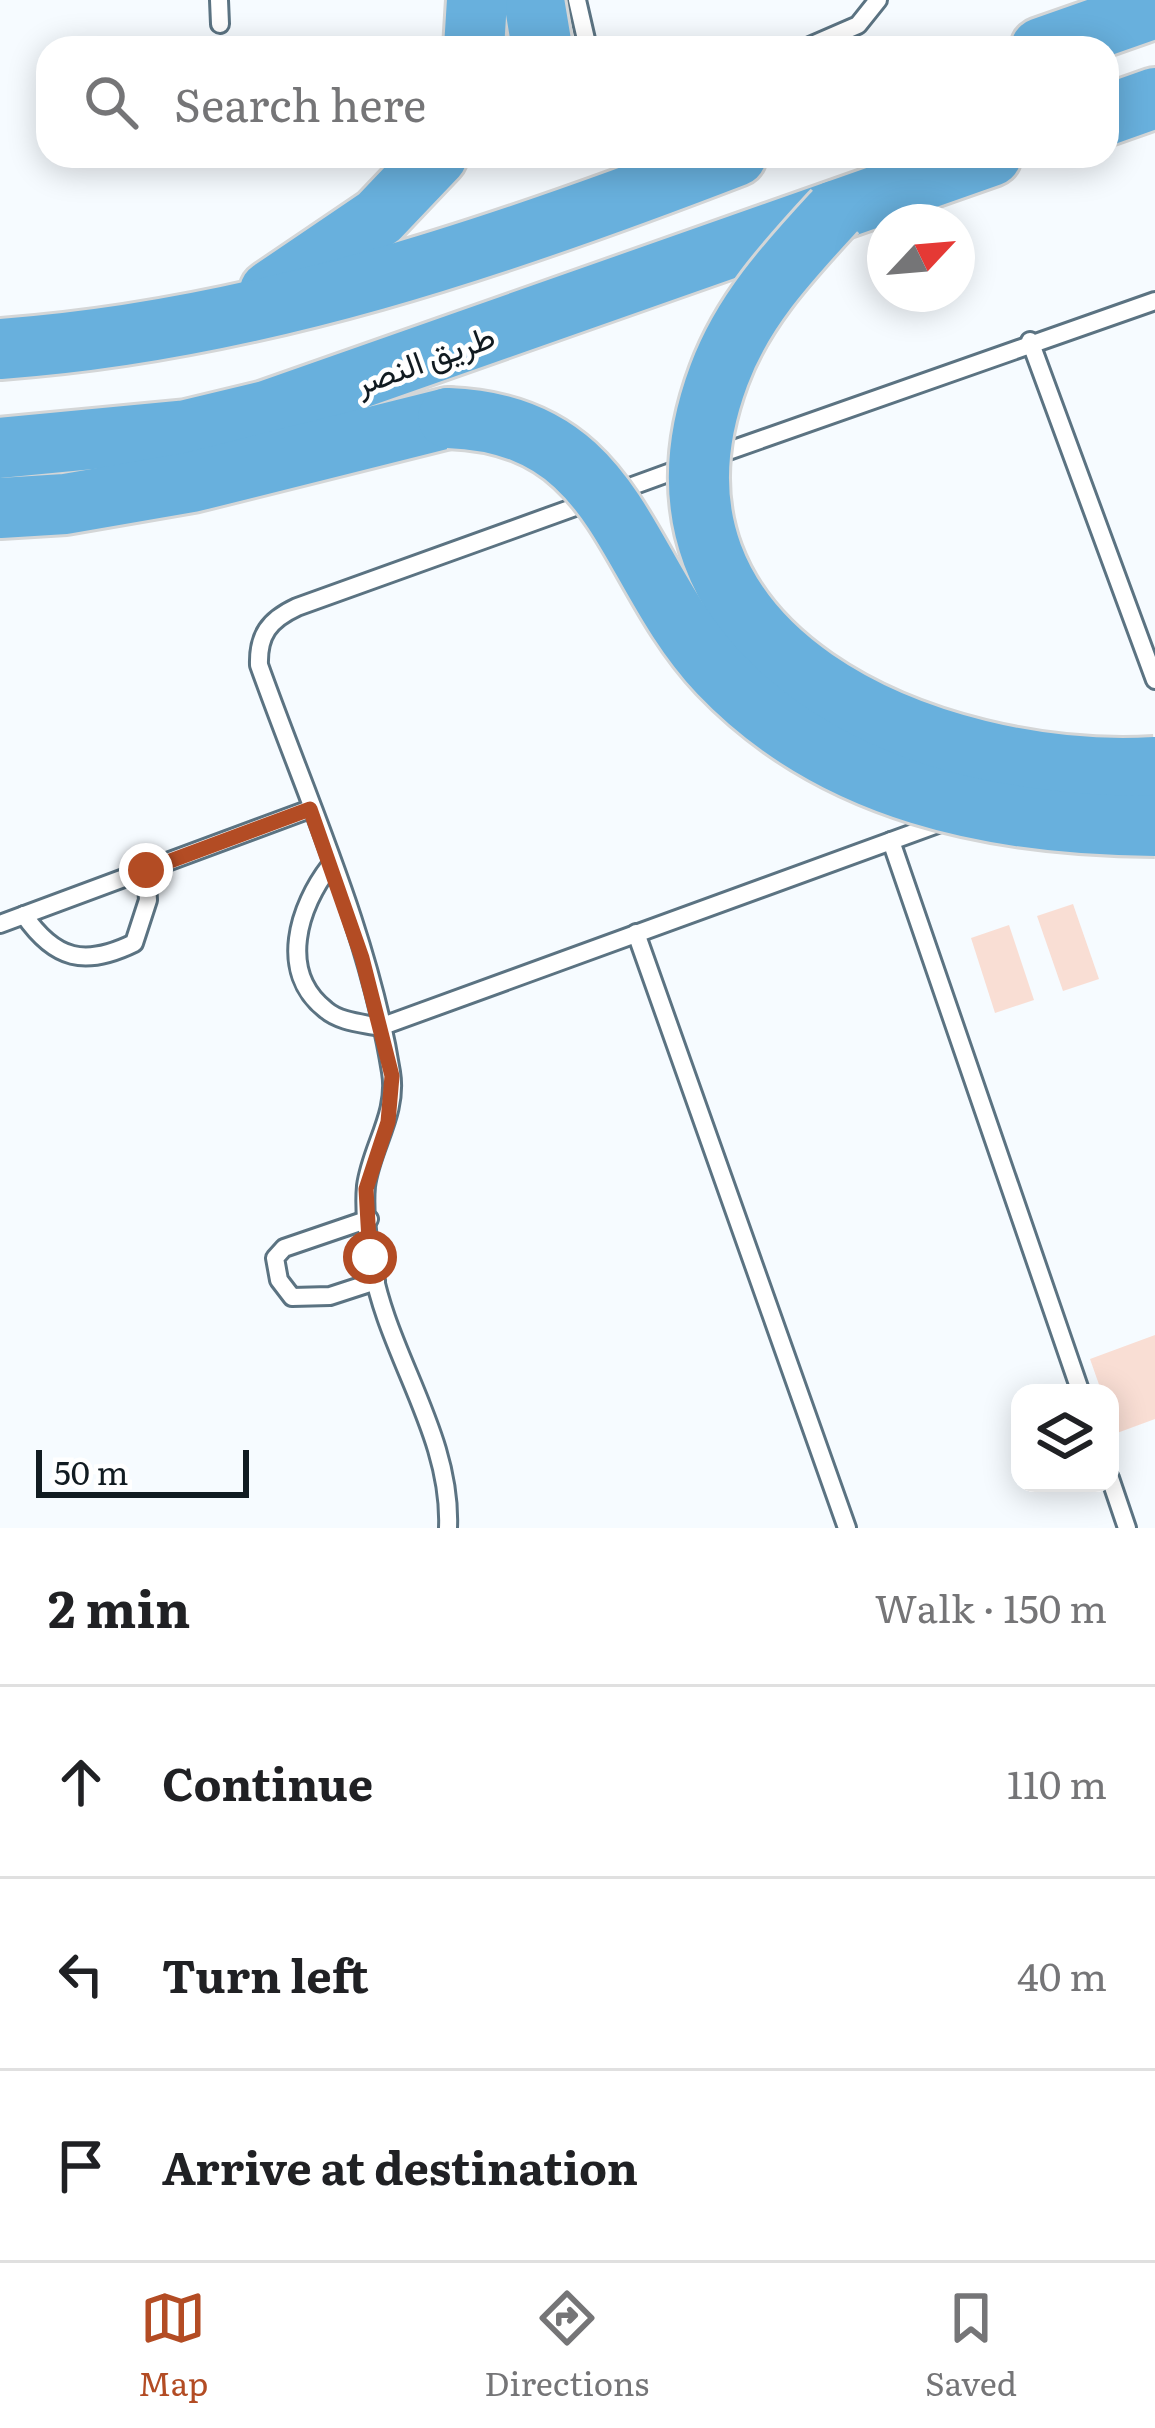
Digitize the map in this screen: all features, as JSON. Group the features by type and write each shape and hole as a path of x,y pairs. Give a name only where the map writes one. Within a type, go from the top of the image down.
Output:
{"highway":[{"path":"475,36 478,0"},
{"path":"534,0 540,36"},
{"path":"1075,36 1155,8"},
{"path":"1119,111 1155,98"},
{"path":"235,315 380,217 425,168"},
{"path":"0,350 235,315 503,240 703,168"},
{"name":"طريق النصر","path":"0,448 101,442 266,411 957,168"},
{"path":"835,211 749,313 710,404 699,470 702,505 716,555 738,602 798,672 823,690 912,730 1006,757 1101,767 1155,767"},
{"path":"0,508 65,504 192,482 448,418 520,430 583,469 614,506 644,567 691,640 750,702 820,753 898,789 992,813 1155,826"}],"lane":[{"path":"219,0 220,23"},
{"path":"577,0 585,36"},
{"path":"832,36 857,25 878,0"},
{"path":"448,1528 447,1481 391,1337 376,1281 366,1189 388,1122 392,1076 330,866 260,665 259,645 280,615 1030,341 1155,301"},
{"path":"1030,341 1155,680"},
{"path":"1045,784 1155,745"},
{"path":"330,866 307,896 296,941 306,983 313,998 338,1018 380,1027 1023,793"},
{"path":"0,925 310,809"},
{"path":"891,841 1078,1384"},
{"path":"24,915 42,940 62,956 83,960 116,952 134,943 143,924 146,870"},
{"path":"636,933 847,1528"},
{"path":"369,1219 284,1248 275,1258 279,1280 292,1297 330,1296 376,1281"},
{"path":"1115,1492 1127,1528"}],"shaded area":[{"path":"1073,904 1099,979 1063,991 1037,916"},
{"path":"1009,925 1034,1000 995,1013 971,938"},
{"path":"1155,1335 1155,1419 1119,1432 1119,1384 1099,1384 1090,1359"}],"route":[{"path":"146,870 310,809 362,958 392,1076 388,1122 366,1189 370,1257"}]}
